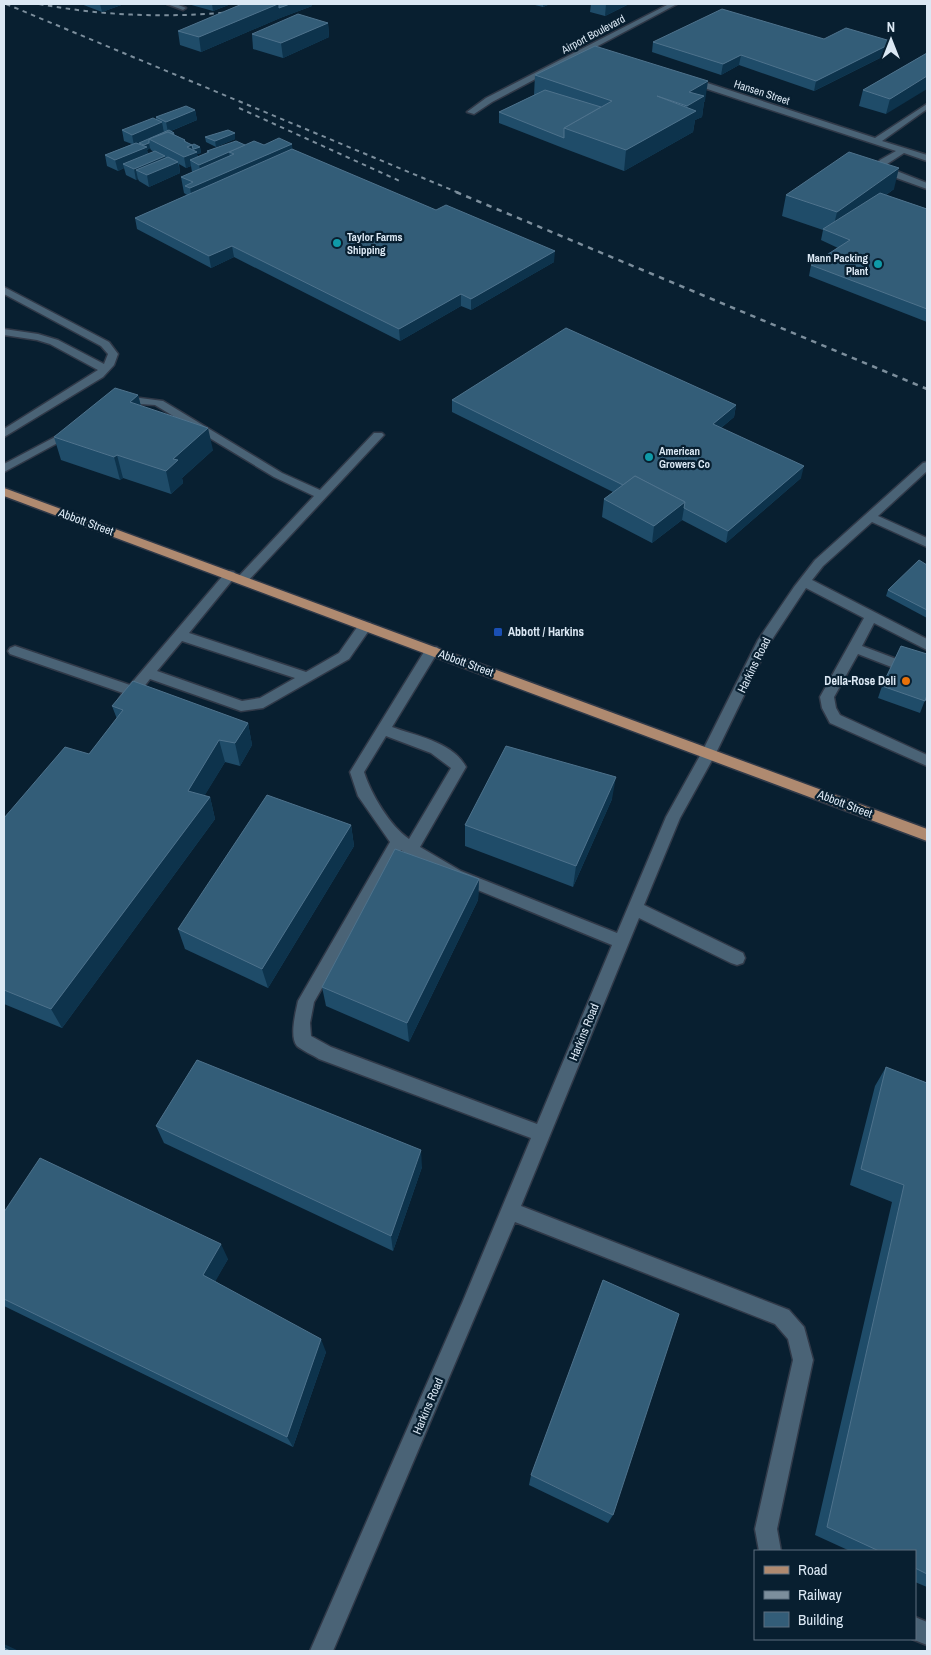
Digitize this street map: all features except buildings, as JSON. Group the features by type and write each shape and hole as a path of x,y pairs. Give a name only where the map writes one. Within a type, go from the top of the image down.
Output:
{"main road":[{"name":"Abbott Street","path":"4,492 927,835"}],"street":[{"path":"170,4 182,8"},
{"name":"Airport Boulevard","path":"470,112 489,100 674,4"},
{"path":"590,48 599,51"},
{"name":"Hansen Street","path":"680,78 927,158"},
{"path":"876,141 927,106"},
{"path":"903,150 883,162 880,166 883,170 927,186"},
{"path":"4,290 105,344 113,354 109,365 100,375 4,434"},
{"path":"4,332 38,337 54,342 105,369"},
{"path":"108,414 133,401 147,400 159,403 278,475 321,495"},
{"path":"4,469 82,426"},
{"path":"119,707 180,635 321,495 378,434"},
{"name":"Harkins Road","path":"321,1651 459,1336 673,816 709,753 763,643 805,582 819,563 871,517 920,481 927,465"},
{"path":"871,517 927,544"},
{"path":"805,582 927,645"},
{"path":"872,616 827,697 828,708 835,719 927,761"},
{"path":"148,673 241,706 263,704 344,656 366,626"},
{"path":"180,635 306,677"},
{"path":"854,648 894,663"},
{"path":"432,650 357,772 362,792 405,845 429,861 456,875 621,942"},
{"path":"15,651 133,691"},
{"path":"384,730 430,747 456,761 459,767 405,845 306,1001 302,1023 303,1040 325,1054 542,1134"},
{"path":"635,908 737,958"},
{"path":"510,1211 782,1317 797,1334 803,1360 766,1529 770,1550"}],"railway":[{"path":"6,4 459,193"},
{"path":"39,4 87,11 136,15 233,12"},
{"path":"239,108 402,182"},
{"path":"456,192 927,389"}],"place":[{"name":"Taylor Farms Shipping","path":"337,243"},
{"name":"Mann Packing Plant","path":"878,264"},
{"name":"American Growers Co","path":"649,457"},
{"name":"Abbott / Harkins","path":"498,632"},
{"name":"Della-Rose Deli","path":"906,681"}]}
